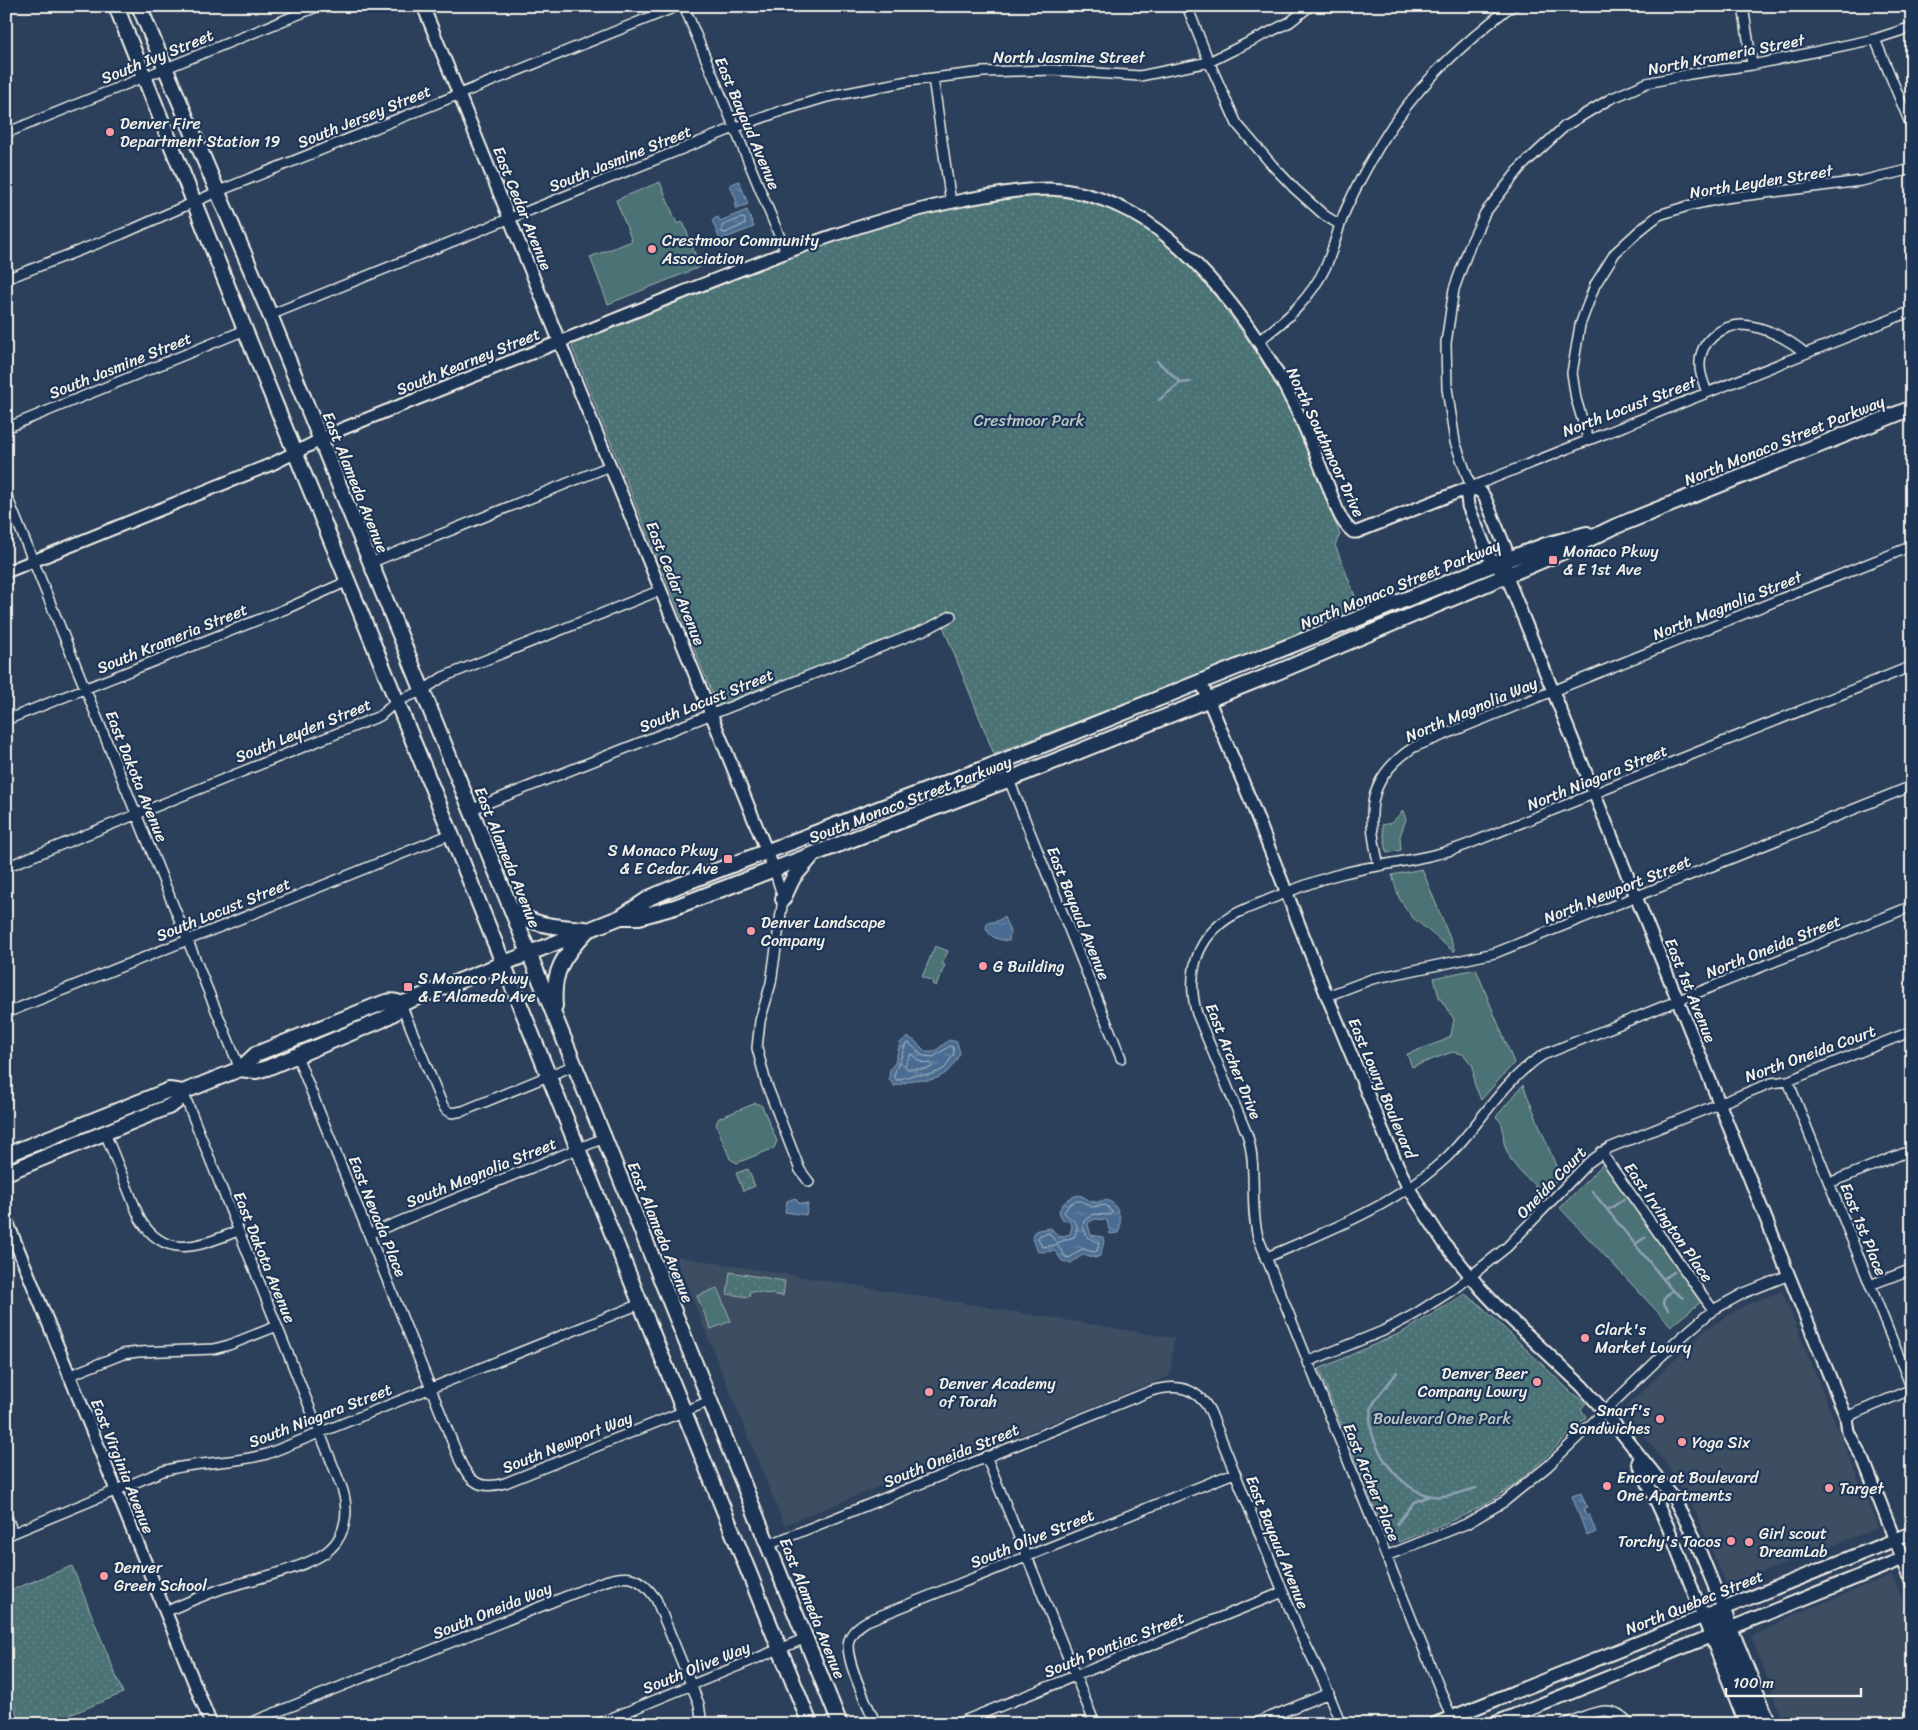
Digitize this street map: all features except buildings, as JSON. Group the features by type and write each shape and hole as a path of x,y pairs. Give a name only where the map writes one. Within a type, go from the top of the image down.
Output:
{"main road":[{"path":"116,6 810,1724"},
{"name":"East Alameda Avenue","path":"140,6 270,315 840,1724"},
{"name":"North Monaco Street Parkway","path":"1208,700 1506,576 1567,550 1614,527 1912,408"},
{"name":"North Monaco Street Parkway","path":"1201,682 1500,562 1567,539 1614,527"},
{"name":"South Monaco Street Parkway","path":"401,1004 502,962 621,917 643,901 663,892 1201,682"},
{"name":"South Monaco Street Parkway","path":"621,917 639,917 654,913 774,870 1009,780 1208,700"},
{"path":"1009,780 1019,764 1048,751 1072,733"},
{"path":"939,806 959,790 986,779 993,774 993,764"},
{"path":"783,900 793,878 813,855"},
{"path":"510,907 520,915 539,924 588,929"},
{"path":"556,1021 554,994 557,973 569,950 588,929"},
{"path":"6,1155 164,1092 183,1092 240,1069 256,1054 387,1002 395,1001 401,1004 389,1017 298,1056 259,1070 240,1069"},
{"path":"6,1173 168,1108 176,1102 183,1092"},
{"name":"North Quebec Street","path":"1435,1724 1912,1533"},
{"path":"1493,1724 1907,1557"},
{"name":"East Lowry Boulevard","path":"1713,1612 1721,1632 1770,1724"},
{"name":"East Lowry Boulevard","path":"1713,1612 1721,1632 1746,1724"},
{"path":"1721,1632 1759,1724"}],"street":[{"name":"South Ivy Street","path":"6,133 319,6"},
{"name":"East Cedar Avenue","path":"423,6 774,870 783,900 771,982 760,1022 757,1048 766,1083 800,1170 809,1182"},
{"name":"South Jersey Street","path":"6,280 122,234 219,191 678,6"},
{"name":"East Bayaud Avenue","path":"684,6 786,252"},
{"path":"1188,6 1208,62 1237,124 1295,189 1324,215 1340,225"},
{"name":"North Jasmine Street","path":"933,78 983,72 1052,70 1140,76 1208,62 1290,22 1310,6"},
{"path":"1258,341 1293,313 1314,287 1325,268 1347,208 1380,145 1410,99 1460,48 1514,6"},
{"path":"1743,6 1752,65"},
{"name":"North Krameria Street","path":"1471,487 1456,442 1447,388 1446,343 1454,289 1484,213 1522,167 1566,126 1610,99 1647,83 1690,74 1752,65 1875,38 1912,27"},
{"path":"1875,38 1912,128"},
{"name":"South Jasmine Street","path":"270,315 734,128 784,110 827,97 887,84 933,78"},
{"path":"933,78 951,203"},
{"name":"North Leyden Street","path":"1588,439 1576,399 1572,373 1580,325 1595,286 1615,253 1639,231 1659,215 1690,206 1725,198 1861,181 1912,168"},
{"name":"North Southmoor Drive","path":"951,203 992,195 1049,189 1074,192 1124,209 1146,221 1178,246 1216,285 1258,341 1298,411 1342,519 1348,528 1353,532 1358,532"},
{"name":"South Kearney Street","path":"6,572 264,468 342,429 786,252 880,220 951,203"},
{"name":"North Locust Street","path":"1358,532 1912,311"},
{"path":"1707,393 1701,376 1700,363 1702,351 1715,334 1724,329 1741,325 1752,326 1791,342 1805,353"},
{"name":"South Jasmine Street","path":"6,428 246,330"},
{"path":"370,563 610,466"},
{"path":"1471,487 1481,492 1486,498 1506,549 1500,562"},
{"name":"East 1st Avenue","path":"1471,487 1467,498 1468,506 1489,556 1500,562 1506,576 1846,1417 1848,1432 1864,1460 1895,1540 1907,1557 1912,1583"},
{"name":"East Dakota Avenue","path":"6,494 240,1069"},
{"name":"North Magnolia Street","path":"1553,692 1912,546"},
{"name":"South Krameria Street","path":"6,720 288,608 348,581"},
{"name":"South Leyden Street","path":"6,867 380,716 397,701 422,691 443,677 661,590"},
{"name":"South Locust Street","path":"470,810 928,628 951,616"},
{"name":"North Niagara Street","path":"1286,893 1331,876 1455,849 1912,666"},
{"name":"East Lowry Boulevard","path":"1201,682 1327,996 1392,1154 1408,1187 1444,1243 1494,1304 1566,1370 1604,1411 1673,1497 1703,1557 1713,1612"},
{"name":"North Magnolia Way","path":"1379,866 1372,833 1371,813 1377,788 1395,762 1405,753 1422,744 1553,692"},
{"name":"East Bayaud Avenue","path":"1009,780 1121,1058"},
{"name":"North Newport Street","path":"1327,996 1378,978 1487,956 1912,786"},
{"name":"South Locust Street","path":"6,1013 451,834"},
{"name":"East Archer Drive","path":"1265,1258 1255,1222 1252,1151 1247,1134 1197,1014 1193,997 1192,979 1196,960 1202,946 1217,926 1244,910 1286,893"},
{"name":"North Oneida Street","path":"1408,1187 1427,1174 1452,1152 1517,1076 1535,1060 1912,906"},
{"path":"401,1004 442,1104 452,1114 575,1065"},
{"name":"North Oneida Court","path":"1719,1103 1771,1083 1788,1081 1912,1031"},
{"name":"East Nevada Place","path":"298,1056 431,1388"},
{"name":"East 1st Place","path":"1788,1081 1912,1389"},
{"name":"East Dakota Avenue","path":"183,1092 320,1433"},
{"name":"Oneida Court","path":"1307,1362 1375,1335 1404,1321 1471,1277 1507,1247 1588,1163 1601,1152 1719,1103"},
{"path":"105,1133 140,1219 156,1238 170,1245 189,1247 205,1244 238,1230"},
{"name":"South Magnolia Street","path":"369,1234 604,1138"},
{"path":"1829,1183 1912,1150"},
{"name":"East Irvington Place","path":"1601,1152 1713,1310"},
{"path":"1265,1258 1337,1228 1408,1187"},
{"name":"East Virginia Avenue","path":"6,1220 10,1239 211,1724"},
{"name":"East Archer Place","path":"1265,1258 1451,1717"},
{"path":"1870,1285 1912,1269"},
{"path":"1386,1556 1466,1524 1505,1501 1542,1471 1687,1331 1713,1310 1744,1293 1789,1275"},
{"name":"South Niagara Street","path":"10,1535 163,1470 257,1457 640,1304"},
{"path":"68,1376 123,1354 214,1349 230,1345 277,1326"},
{"name":"South Newport Way","path":"431,1388 464,1468 474,1481 487,1486 503,1483 710,1401"},
{"name":"East Bayaud Avenue","path":"1174,1388 1190,1391 1203,1400 1210,1411 1304,1644 1329,1693 1341,1724"},
{"name":"South Oneida Street","path":"768,1544 1151,1391 1174,1388"},
{"path":"1846,1417 1912,1389"},
{"path":"164,1612 221,1589 309,1562 332,1548 345,1522 346,1502 320,1433"},
{"name":"East Lowry Boulevard","path":"1631,1446 1665,1520 1713,1612"},
{"path":"986,1456 1095,1724"},
{"name":"South Olive Street","path":"876,1724 851,1664 848,1651 848,1642 854,1631 867,1621 1234,1473"},
{"path":"6,1515 10,1535"},
{"name":"South Oneida Way","path":"247,1724 602,1582 622,1576 639,1581 648,1587 656,1599 692,1685 701,1710 702,1724"},
{"name":"South Pontiac Street","path":"956,1724 1283,1592"},
{"name":"South Olive Way","path":"597,1724 806,1638"},
{"path":"1253,1724 1329,1693"},
{"path":"1565,1724 1600,1711 1614,1711 1620,1714 1629,1724"}],"shaded area":[{"name":"Denver Academy of Torah","path":"675,1256 1174,1338 1170,1376 942,1466 940,1462 784,1525"},
{"path":"1782,1291 1878,1528 1727,1586 1696,1513 1667,1465 1623,1410 1704,1331 1748,1304"},
{"path":"1892,1575 1906,1613 1912,1673 1912,1724 1785,1724 1751,1636 1768,1629 1788,1617"}],"green space":[{"name":"Crestmoor Community Association","path":"660,182 677,224 683,222 700,267 608,304 590,257 632,241 616,200"},
{"name":"Crestmoor Park","path":"1049,195 1107,208 1149,229 1186,262 1236,324 1260,358 1300,433 1340,535 1335,545 1361,611 994,754 943,626 721,715 572,347 575,343 765,267 884,225 965,205 1007,198"},
{"path":"1403,811 1406,819 1400,836 1401,850 1387,853 1382,825 1391,823"},
{"path":"1422,869 1455,951 1412,917 1399,898 1392,875"},
{"path":"935,946 948,951 942,964 945,965 936,986 932,984 933,981 922,977"},
{"path":"1476,969 1514,1063 1481,1100 1474,1083 1473,1066 1463,1054 1452,1052 1412,1067 1407,1054 1445,1040 1451,1035 1454,1019 1439,997 1434,978"},
{"path":"1523,1085 1560,1176 1534,1205 1535,1184 1521,1173 1510,1157 1504,1142 1501,1123 1496,1117"},
{"path":"756,1103 762,1106 777,1141 774,1148 737,1163 730,1159 716,1124 719,1118"},
{"path":"1604,1163 1701,1302 1671,1326 1560,1208"},
{"path":"748,1169 755,1186 743,1191 736,1173"},
{"path":"730,1272 785,1281 783,1296 750,1291 749,1297 727,1294"},
{"path":"717,1288 731,1321 711,1329 697,1296"},
{"name":"Boulevard One Park","path":"1465,1294 1480,1305 1573,1394 1586,1403 1581,1409 1586,1417 1533,1469 1486,1504 1399,1542 1397,1538 1387,1539 1319,1369 1403,1332"},
{"path":"72,1566 123,1693 48,1724 21,1724 6,1689 6,1592"}],"water":[{"path":"739,181 748,204 736,209 734,203 737,202 730,185"},
{"name":"Crestmoor Community Association","path":"747,210 754,227 720,240 712,220 718,217 720,221"},
{"path":"1004,917 1010,932 1009,941 992,936 986,927 988,923"},
{"path":"907,1037 915,1041 926,1052 934,1052 949,1040 957,1042 960,1053 951,1067 940,1077 929,1080 913,1080 894,1086 889,1079 890,1069 895,1063 900,1043"},
{"path":"1079,1195 1090,1201 1106,1200 1114,1204 1120,1218 1118,1233 1110,1234 1107,1220 1095,1219 1089,1222 1091,1235 1103,1237 1104,1242 1100,1256 1095,1258 1084,1254 1071,1263 1062,1261 1055,1251 1038,1252 1032,1237 1034,1232 1051,1228 1059,1237 1070,1234 1072,1226 1070,1222 1062,1219 1059,1211 1067,1200"},
{"path":"795,1198 799,1203 808,1204 806,1215 785,1212 787,1201"},
{"path":"1581,1493 1587,1507 1584,1509 1586,1515 1589,1514 1596,1532 1587,1536 1572,1496"}],"waterway":[{"path":"1157,361 1180,382"},
{"path":"1159,400 1180,383 1190,382"},
{"path":"1592,1191 1672,1290 1683,1298"},
{"path":"1608,1210 1624,1199"},
{"path":"1635,1244 1646,1237"},
{"path":"1663,1279 1674,1272"},
{"path":"1668,1310 1663,1302 1672,1290"},
{"path":"1397,1372 1374,1403 1370,1420 1377,1447 1385,1461 1395,1474 1407,1484 1419,1492 1431,1496 1460,1493 1476,1488"},
{"path":"1397,1524 1414,1502 1429,1496"}],"place":[{"name":"Denver Fire Department Station 19","path":"110,132"},
{"name":"Crestmoor Community Association","path":"652,249"},
{"name":"Monaco Pkwy & E 1st Ave","path":"1553,560"},
{"name":"S Monaco Pkwy & E Cedar Ave","path":"728,859"},
{"name":"Denver Landscape Company","path":"751,931"},
{"name":"G Building","path":"983,966"},
{"name":"S Monaco Pkwy & E Alameda Ave","path":"408,987"},
{"name":"Clark's Market Lowry","path":"1585,1338"},
{"name":"Denver Beer Company Lowry","path":"1537,1382"},
{"name":"Denver Academy of Torah","path":"929,1392"},
{"name":"Snarf's Sandwiches","path":"1660,1419"},
{"name":"Yoga Six","path":"1682,1442"},
{"name":"Encore at Boulevard One Apartments","path":"1607,1486"},
{"name":"Target","path":"1829,1488"},
{"name":"Torchy's Tacos","path":"1731,1541"},
{"name":"Girl scout DreamLab","path":"1749,1542"},
{"name":"Denver Green School","path":"104,1576"}]}
